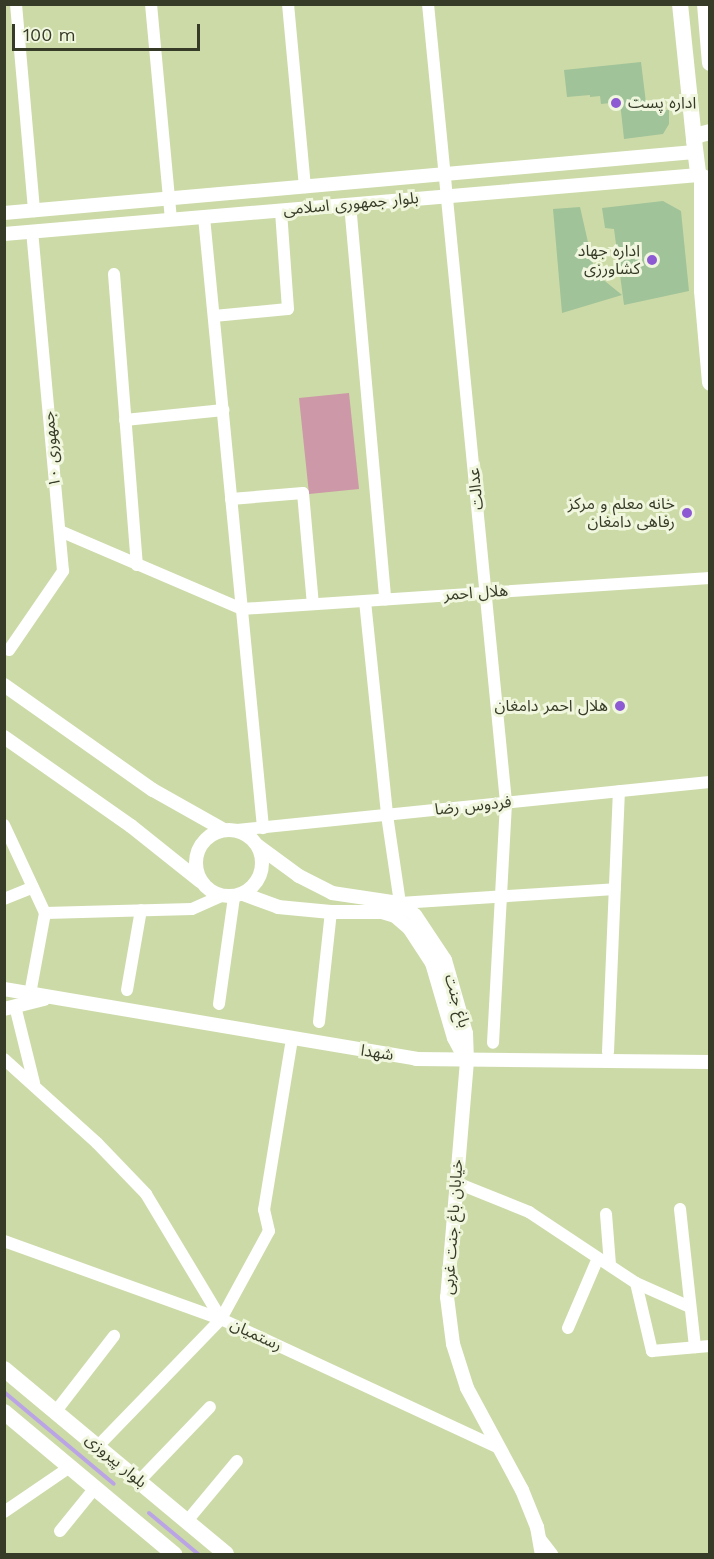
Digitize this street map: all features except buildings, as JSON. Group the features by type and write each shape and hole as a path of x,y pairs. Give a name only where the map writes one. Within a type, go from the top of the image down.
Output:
{"main road":[{"path":"680,4 694,146 703,178 702,291 710,383"},
{"path":"705,4 710,63"},
{"path":"694,146 698,135 710,132"},
{"name":"بلوار پیروزی","path":"4,1369 226,1554"},
{"name":"بلوار پیروزی","path":"4,1412 174,1554"}],"street":[{"path":"16,4 34,211"},
{"path":"151,4 171,220"},
{"path":"288,4 305,187"},
{"name":"عدالت","path":"428,4 506,803 493,1043"},
{"name":"بلوار جمهوری اسلامی","path":"4,213 445,174 694,146"},
{"name":"بلوار جمهوری اسلامی","path":"4,234 447,196 703,178"},
{"path":"350,204 385,599"},
{"path":"214,316 288,309 280,211"},
{"path":"204,217 263,828"},
{"name":"جمهوری ۱۰","path":"9,650 63,571 32,232"},
{"path":"114,274 137,565"},
{"path":"125,420 223,410"},
{"path":"231,499 303,493 312,604"},
{"path":"60,531 242,609"},
{"name":"هلال احمر","path":"242,609 710,578"},
{"path":"365,601 387,815 400,903"},
{"path":"4,685 153,790 230,830 249,836 258,846 299,876 332,893 400,903 615,889"},
{"path":"4,737 131,826 209,890 232,896"},
{"name":"فردوس رضا","path":"230,830 710,782"},
{"path":"608,1052 619,791"},
{"path":"4,825 45,913 30,994"},
{"path":"200,881 196,868 196,855 202,843 211,834 230,830"},
{"path":"45,913 192,909 252,888 262,868 258,846"},
{"path":"4,899 33,887"},
{"path":"219,1004 232,896"},
{"name":"باغ جنت","path":"232,896 278,907 331,912 382,912 395,916 409,928 432,963 454,1038 466,1061"},
{"name":"باغ جنت","path":"400,903 422,924 445,960 466,1033 466,1061"},
{"path":"127,990 141,910"},
{"path":"319,1022 331,912"},
{"name":"شهدا","path":"4,989 416,1059 710,1062"},
{"name":"شهدا","path":"10,1007 49,998"},
{"path":"10,1007 34,1083"},
{"path":"98,1446 221,1319 269,1232 264,1210 292,1039"},
{"path":"4,1059 34,1083 98,1143 146,1194 221,1319"},
{"name":"خیابان باغ جنت غربی","path":"466,1061 447,1297 453,1344 467,1388 522,1490 542,1554"},
{"path":"457,1182 529,1212 636,1283 690,1306"},
{"path":"680,1209 695,1347"},
{"path":"606,1214 610,1265"},
{"name":"رستمیان","path":"4,1240 221,1319 499,1448"},
{"path":"568,1328 598,1257"},
{"path":"636,1283 652,1351 710,1346"},
{"path":"56,1411 114,1336"},
{"path":"140,1480 210,1407"},
{"path":"187,1521 237,1461"},
{"path":"4,1512 70,1467"},
{"path":"60,1531 95,1488"},
{"path":"538,1536 552,1554"}],"shaded area":[{"path":"349,393 359,489 309,494 299,398"}],"waterway":[{"path":"4,1392 114,1484"},
{"path":"149,1513 198,1554"}],"place":[{"name":"اداره پست","path":"616,103"},
{"name":"اداره جهاد کشاورزی","path":"652,260"},
{"name":"خانه معلم و مرکز رفاهی دامغان","path":"687,513"},
{"name":"هلال احمر دامغان","path":"620,706"}]}
